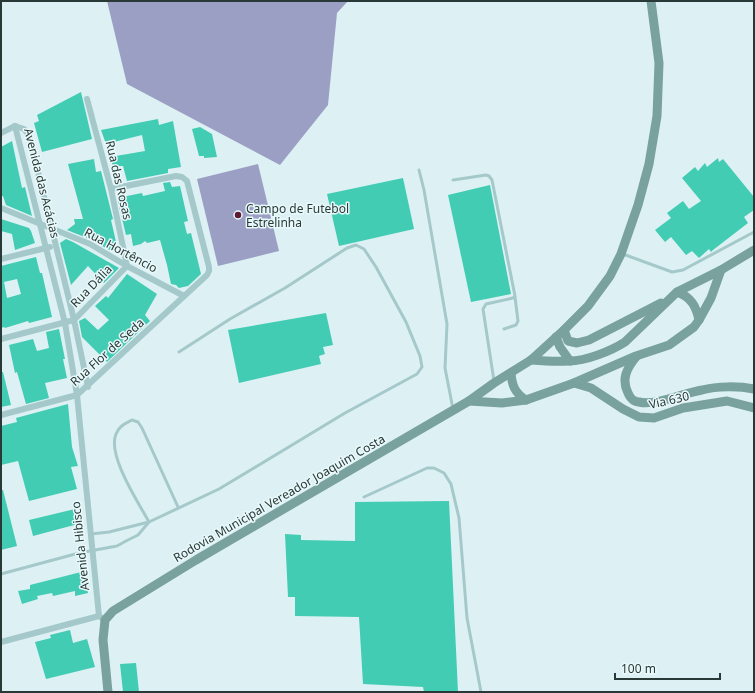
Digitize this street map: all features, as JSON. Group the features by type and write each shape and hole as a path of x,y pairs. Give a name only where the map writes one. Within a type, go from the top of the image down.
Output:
{"main road":[{"path":"530,360 564,330 588,306 610,276 621,254 638,205 649,164 658,116 658,63 651,1"},
{"path":"564,330 568,341 577,343 589,340 721,270 754,250"},
{"path":"469,401 502,404 526,400 574,383 636,356 670,345 694,327 699,320 711,298 721,270"},
{"path":"530,360 570,362 618,347 674,295 686,296 694,304 699,320"},
{"path":"556,337 560,348 570,362"},
{"name":"Via 630","path":"636,356 629,365 625,375 624,384 630,398 638,402 652,403 704,389 743,387 754,389"},
{"name":"Rodovia Municipal Vereador Joaquim Costa","path":"102,618 196,560 453,411 530,360"},
{"path":"511,373 514,389 526,400"},
{"name":"Via 630","path":"574,383 591,388 623,409 639,417 654,418 683,408 727,401 754,408"},
{"name":"Avenida Hibisco","path":"102,618 108,692"}],"street":[{"name":"Rua das Rosas","path":"87,99 111,189 127,266"},
{"path":"1,134 15,126"},
{"name":"Avenida das Acácias","path":"15,126 65,323 77,396"},
{"name":"Avenida das Acácias","path":"15,126 24,129 29,135 74,320 88,387"},
{"name":"Rua Flor de Seda","path":"1,415 77,396 207,275 209,271 187,180 176,176 111,189"},
{"name":"Rua Hortêncio","path":"1,208 90,244 127,266 184,296"},
{"path":"1,260 55,245"},
{"name":"Rua Dália","path":"1,340 74,320 127,266"},
{"name":"Avenida Hibisco","path":"77,396 92,551 102,618"},
{"path":"1,642 102,618"}],"lane":[{"path":"419,170 424,190 447,324 445,368 453,411"},
{"path":"453,180 486,175 490,176 492,180 515,296 518,321 516,325 504,329"},
{"path":"621,254 672,272 683,270 754,232"},
{"path":"91,534 109,532 149,522 178,507 220,489 345,413 417,374 422,367 420,356 406,322 364,249 356,245 347,248 285,288 230,319 179,352"},
{"path":"494,383 483,309 486,304 514,297"},
{"path":"149,522 119,466 115,452 116,434 120,427 132,420 138,422 142,428 178,507"},
{"path":"364,498 427,468 434,468 444,473 450,484 459,518 467,618 481,692"},
{"path":"1,574 117,546 138,534 149,522"}],"shaded area":[{"path":"107,1 348,1 337,13 328,105 280,165 127,84"},
{"name":"Campo de Futebol Estrelinha","path":"258,164 279,251 218,266 197,179"}],"building":[{"path":"81,92 92,139 42,152 34,123 39,121 37,115"},
{"path":"158,119 159,125 173,121 181,167 168,169 168,173 127,181 123,166 113,166 110,157 145,151 142,135 106,144 101,130"},
{"path":"200,127 212,134 217,157 204,158 204,156 199,156 192,129"},
{"path":"12,141 22,188 25,187 32,216 6,205 3,196 1,196 1,147"},
{"path":"718,158 719,162 723,159 754,197 754,210 744,217 748,223 711,252 709,249 699,258 692,251 686,255 671,237 665,242 655,230 671,218 667,213 683,201 689,209 701,201 682,178 695,167 698,171 705,163 707,167"},
{"path":"94,159 96,172 101,171 113,219 111,220 117,246 111,251 92,240 67,230 75,224 74,219 83,219 68,164"},
{"path":"403,178 414,229 339,246 327,194"},
{"path":"170,182 172,187 180,186 188,221 184,222 187,234 191,233 201,274 188,286 179,288 176,285 171,284 160,240 147,243 145,241 141,244 133,246 131,234 126,235 118,202 122,197 142,193 143,196 165,191 163,183"},
{"path":"490,185 511,294 471,302 448,195"},
{"path":"1,219 29,228 35,243 15,250 12,234 1,231"},
{"path":"66,239 119,268 104,283 88,266 71,285 60,243"},
{"path":"36,257 40,273 42,273 52,317 1,328 1,266","holes":["17,279 21,294 7,298 4,282"]},
{"path":"127,274 157,294 145,315 150,321 107,362 82,337 79,321 85,318 98,330 109,320 95,306 106,296 108,298"},
{"path":"326,313 333,345 323,347 325,354 319,356 321,364 239,383 228,330"},
{"path":"59,329 67,378 45,383 49,398 26,404 17,372 15,373 9,345 33,339 37,351 49,348 46,332"},
{"path":"1,372 3,372 11,405 1,407"},
{"path":"68,404 72,447 78,466 71,467 77,489 29,501 18,461 1,465 1,426 17,422 16,418"},
{"path":"1,490 3,490 17,546 1,550"},
{"path":"449,501 458,692 424,692 423,687 363,684 359,617 295,616 295,597 288,597 285,534 301,535 301,540 355,541 355,502"},
{"path":"75,509 78,524 33,536 29,520"},
{"path":"85,571 88,593 75,596 75,591 53,596 52,593 37,596 38,599 22,604 18,591 30,589 30,585"},
{"path":"70,630 73,643 87,639 95,667 46,679 35,642 51,638 50,635"},
{"path":"136,663 139,692 123,692 120,664"}],"place":[{"name":"Campo de Futebol Estrelinha","path":"238,215"}]}
